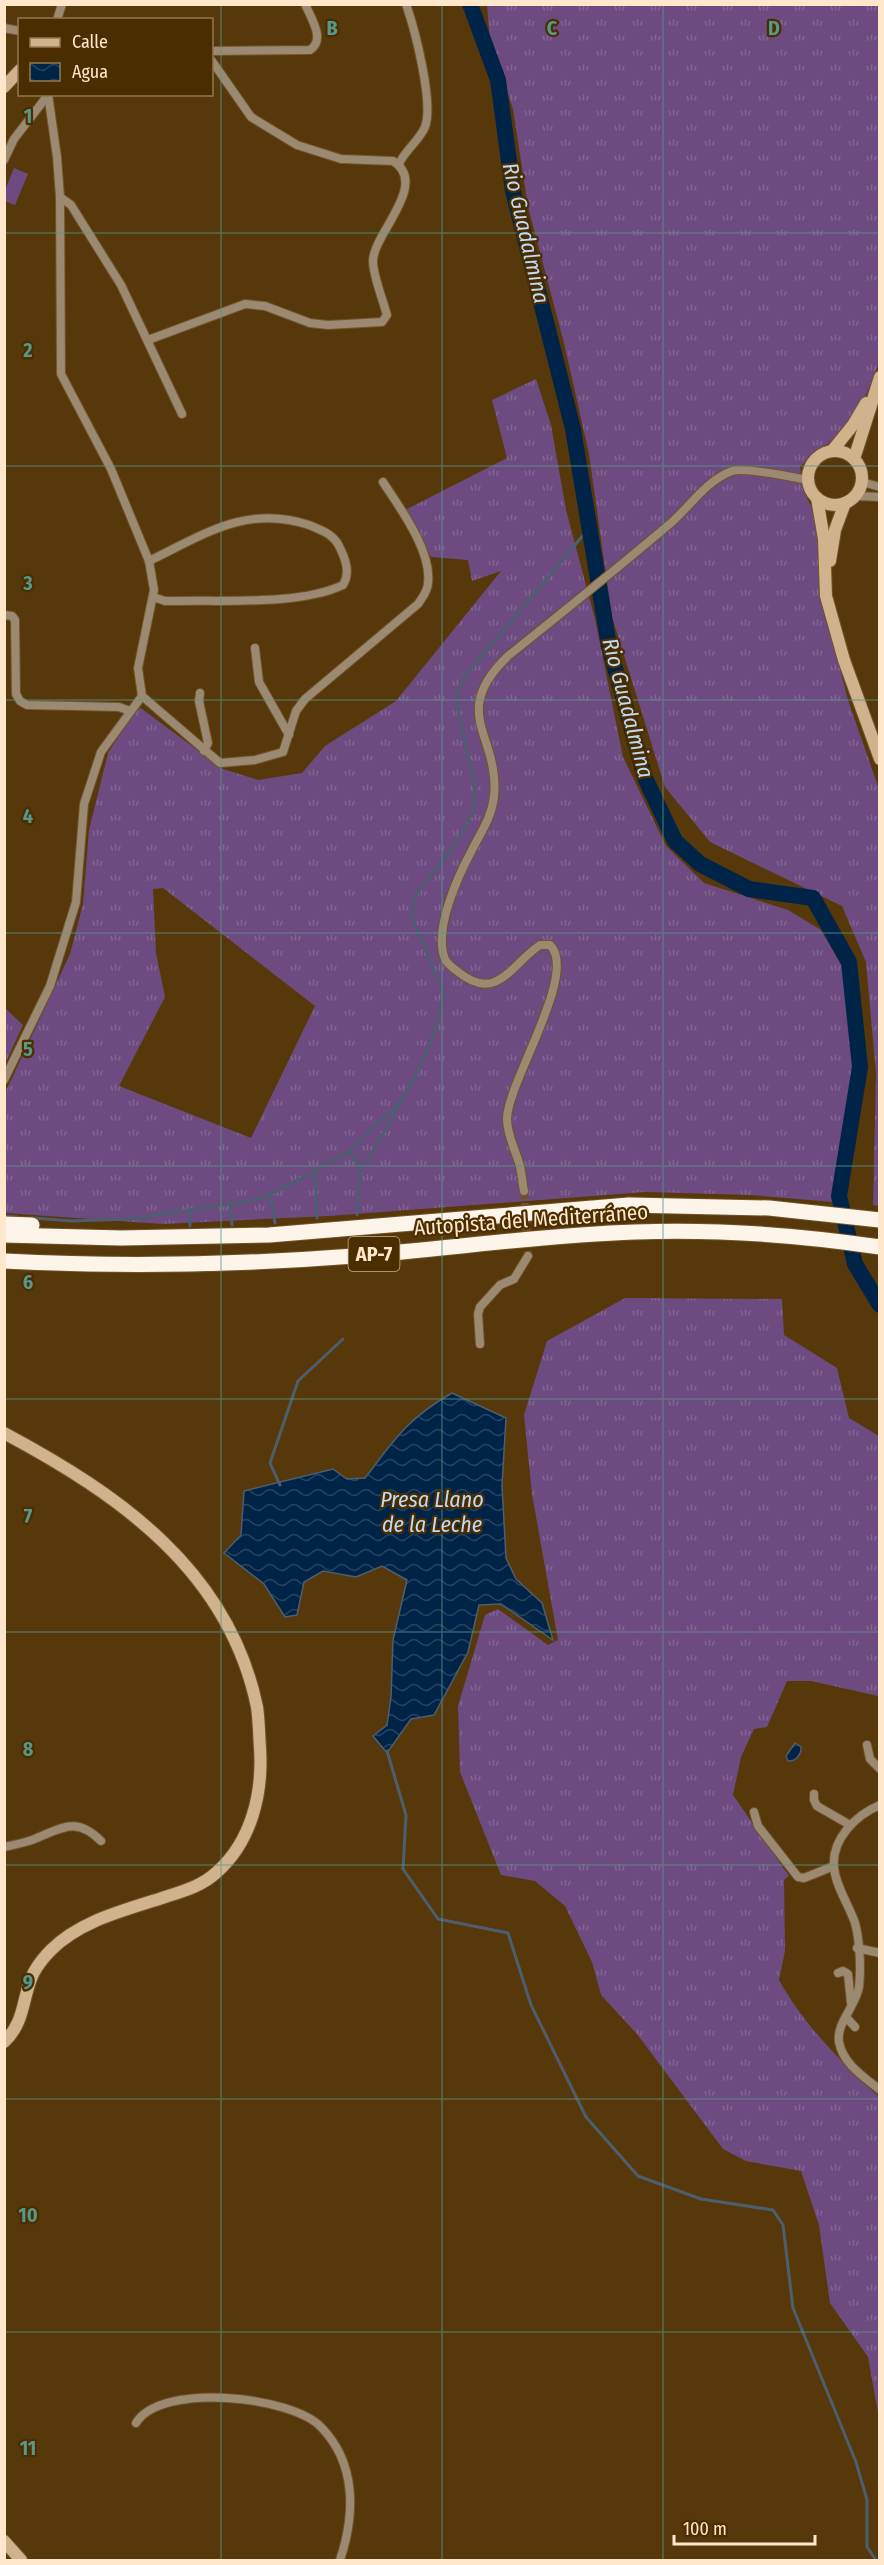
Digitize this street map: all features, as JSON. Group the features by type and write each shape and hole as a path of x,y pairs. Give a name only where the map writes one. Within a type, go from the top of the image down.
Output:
{"highway":[{"name":"Autopista del Mediterráneo","path":"4,1235 121,1238 269,1235 608,1206 735,1206 804,1210 879,1220"},
{"path":"4,1224 38,1226 121,1238"},
{"name":"Autopista del Mediterráneo","path":"4,1261 98,1266 188,1265 354,1256 636,1232 742,1232 879,1247"}],"street":[{"path":"213,51 310,50 316,45 318,36 305,4"},
{"path":"399,164 403,155 423,130 427,113 413,25 406,4"},
{"path":"148,340 245,304 265,306 310,322 328,325 382,322 387,315 373,259 403,196 405,178 399,164 393,161 341,159 289,141 251,117 213,62"},
{"path":"4,87 18,72"},
{"path":"4,160 14,139 47,96"},
{"path":"48,96 60,197 61,374 111,469 148,561 154,590 138,668 142,696 204,752 220,763 255,760 283,752 297,711 305,699 418,604 427,590 429,581 425,556 408,520 383,482"},
{"path":"60,197 71,205 120,285 182,414"},
{"path":"878,381 853,425 832,451 817,458 809,472 808,480 817,498 824,540 826,596 844,660 879,759"},
{"path":"854,459 878,381"},
{"path":"832,451 847,454 854,459 862,474 862,482 835,530 830,559 833,622"},
{"path":"524,1191 520,1165 512,1145 507,1118 514,1092 538,1036 553,988 558,965 555,950 550,945 540,945 512,971 492,984 481,985 469,981 445,961 443,922 471,851 487,826 494,795 492,764 481,734 478,712 482,690 492,671 508,656 674,520 716,479 733,471 751,469 765,474 808,480"},
{"path":"862,482 879,487"},
{"path":"817,498 831,504 879,497"},
{"path":"148,561 226,523 248,518 281,518 296,520 330,535 338,543 348,572 344,585 327,593 304,597 179,601 165,601 153,597"},
{"path":"4,615 12,616 15,620 16,694 20,701 27,705 119,708 130,711"},
{"path":"255,648 259,682 290,735"},
{"path":"200,693 199,701 208,743 204,752"},
{"path":"4,1080 50,986 76,902 84,804 101,753 142,696"},
{"path":"480,1344 478,1314 480,1307 500,1285 514,1279 528,1256"},
{"path":"4,1433 76,1473 140,1521 183,1560 201,1583 226,1619 245,1664 257,1708 261,1763 253,1817 236,1851 217,1873 197,1887 114,1913 74,1931 51,1951 34,1972 21,2019 4,2042"},
{"path":"867,1745 872,1763 879,1769"},
{"path":"814,1794 817,1806 850,1825"},
{"path":"878,2086 843,2056 839,2040 858,1988 857,1948 856,1925 834,1866 836,1852 850,1825 860,1815 879,1805"},
{"path":"754,1812 758,1826 798,1877 804,1878 834,1866"},
{"path":"4,1847 33,1840 66,1826 84,1827 101,1841"},
{"path":"839,1908 847,1902"},
{"path":"857,1948 879,1953"},
{"path":"838,1973 843,1971 848,1974 852,2008"},
{"path":"846,2017 855,2027"},
{"path":"136,2423 140,2415 168,2402 188,2398 223,2398 262,2403 299,2413 319,2425 343,2458 349,2482 352,2509 349,2534 339,2560"},
{"path":"4,2541 21,2560"}],"green space":[{"path":"487,5 879,5 879,363 863,403 844,431 800,466 803,490 817,518 825,610 848,700 879,789 879,1206 873,1205 876,1074 866,962 842,906 710,842 665,787 612,617 589,454 564,343 528,207 513,109 490,41"},
{"path":"14,168 28,174 15,205 4,201 5,190"},
{"path":"536,379 551,425 566,510 595,619 623,757 666,846 704,883 788,910 821,930 844,970 854,1064 833,1202 751,1195 645,1192 329,1216 163,1224 5,1213 5,1093 70,954 83,904 89,830 108,753 138,706 223,769 258,780 302,773 325,746 396,701 501,571 472,581 468,560 431,557 405,510 507,458 492,400","holes":["163,888 315,1006 251,1138 119,1086 165,997 156,953 153,889"]},
{"path":"5,1008 23,1025 5,1064"},
{"path":"625,1298 782,1299 784,1335 837,1368 849,1418 879,1436 878,1696 811,1681 787,1681 767,1727 754,1729 741,1757 733,1795 789,1876 784,1880 785,1951 779,1980 812,2028 879,2097 879,2418 868,2357 830,2303 819,2225 801,2171 746,2161 723,2149 637,2034 601,1995 592,1962 565,1906 535,1881 501,1875 460,1772 458,1706 485,1615 498,1609 548,1645 558,1640 532,1494 524,1415 547,1341"}],"water":[{"name":"Presa Llano de la Leche","path":"452,1393 506,1418 502,1486 506,1558 516,1579 542,1603 553,1640 501,1604 479,1605 468,1652 434,1715 411,1719 387,1753 373,1736 387,1725 391,1697 393,1640 407,1580 382,1566 356,1577 323,1571 304,1582 297,1615 285,1617 264,1584 224,1553 241,1535 244,1491 333,1469 347,1479 365,1478 403,1430 424,1411"},
{"path":"795,1743 801,1747 799,1755 788,1761 786,1756"}],"waterway":[{"name":"Rio Guadalmina","path":"470,4 498,80 513,191 573,429 609,646 645,778 675,841 700,864 749,889 813,898 849,962 860,1067 839,1196 855,1264 880,1305"},
{"path":"367,1163 421,1065 435,1031 444,993 411,916 415,896 456,843 474,810 475,786 459,715 457,695 465,676 590,527"},
{"path":"33,1218 72,1221 131,1219 255,1200 278,1191 348,1152 399,1103"},
{"path":"349,1152 360,1166 357,1215"},
{"path":"315,1171 317,1218"},
{"path":"270,1194 275,1223"},
{"path":"230,1203 232,1225"},
{"path":"190,1210 190,1226"},
{"path":"4,1216 18,1217"},
{"path":"280,1485 270,1463 298,1381 343,1339"},
{"path":"387,1751 406,1815 403,1869 438,1919 508,1933 531,2005 586,2117 638,2176 701,2199 773,2210 783,2225 793,2308 856,2462 867,2500 867,2547 876,2560"}],"tunnel":[{"path":"524,1191 528,1256"}]}
